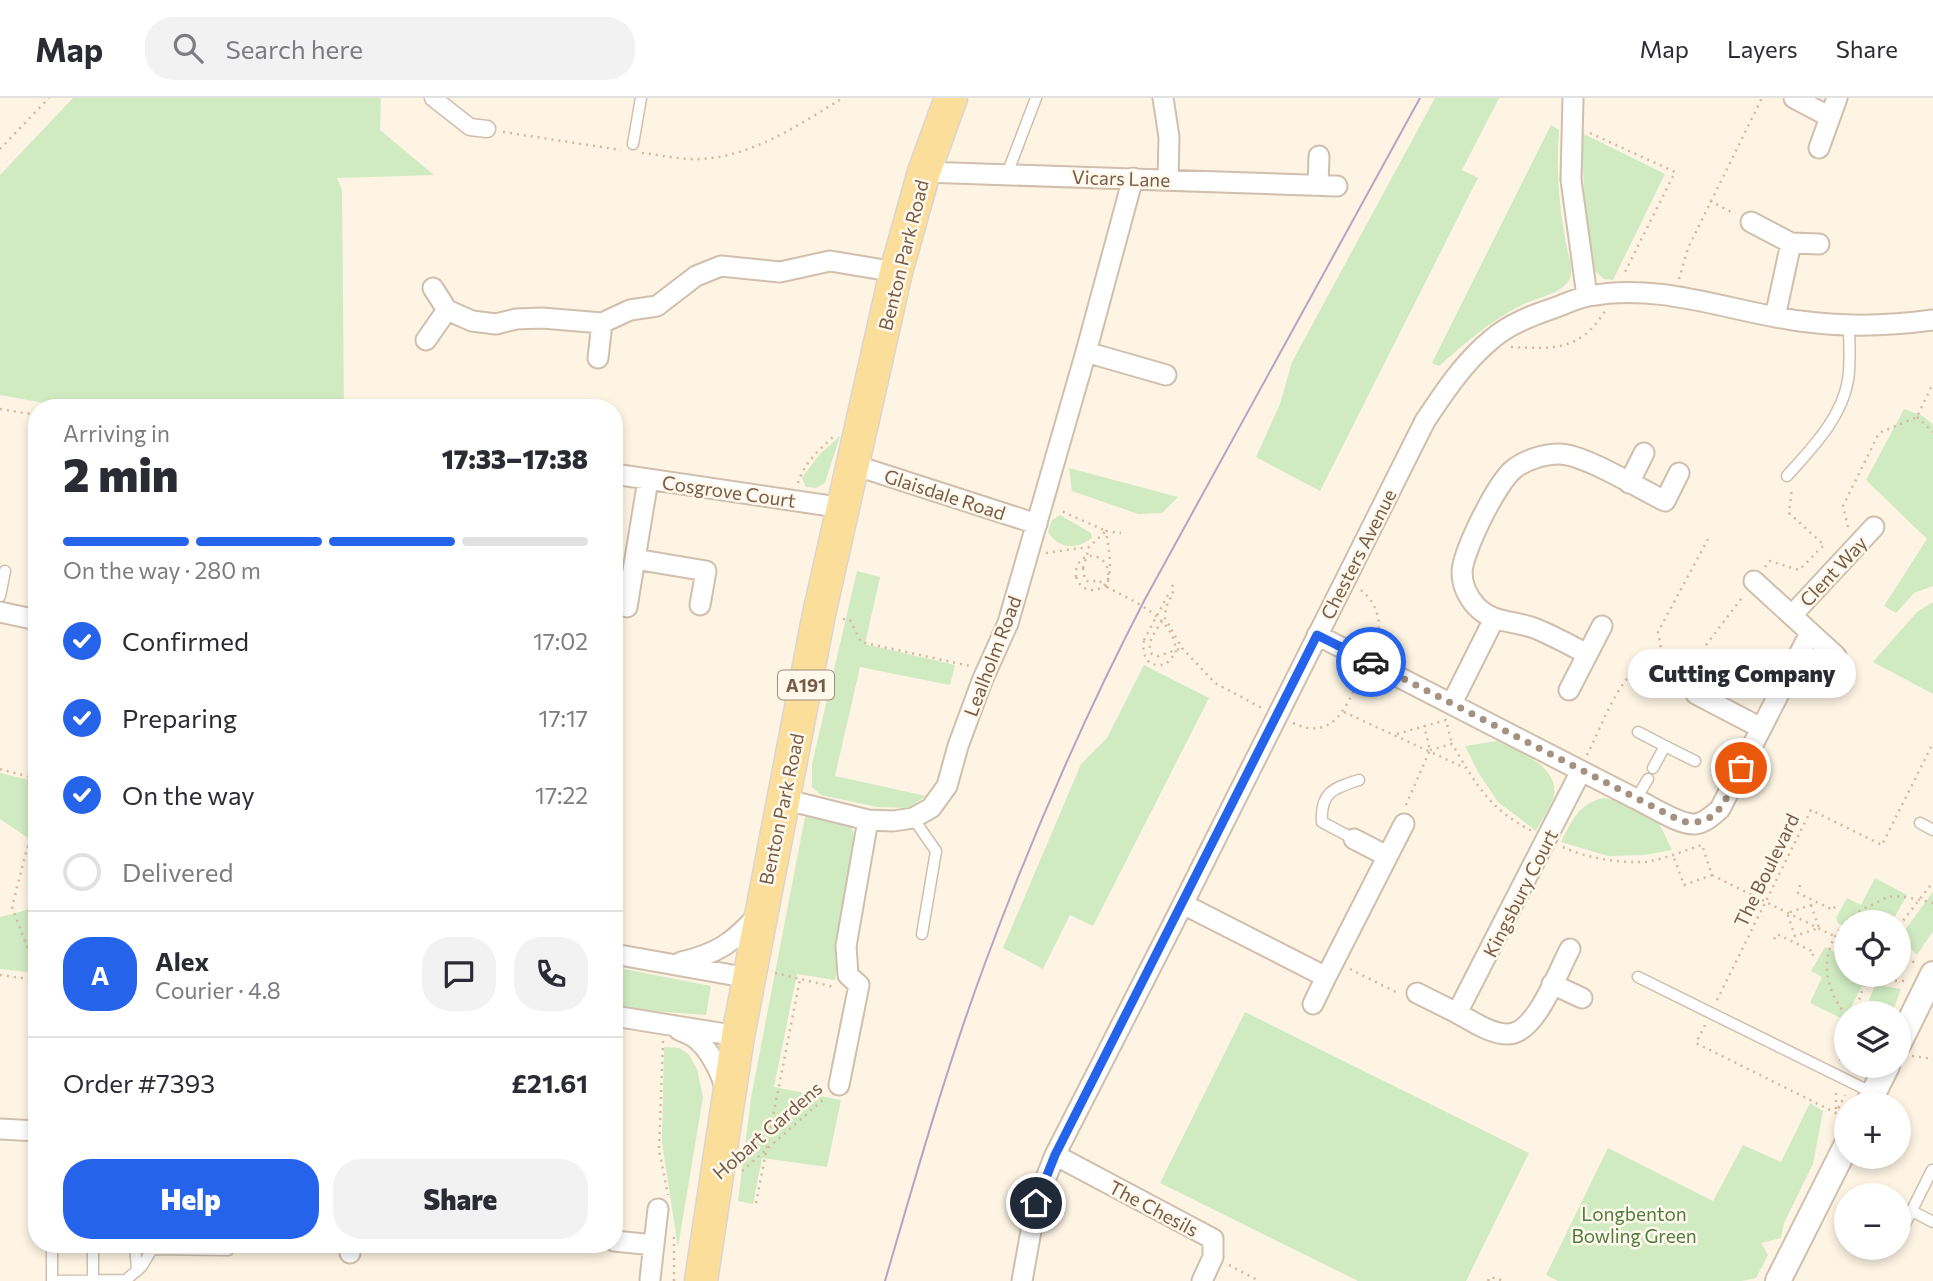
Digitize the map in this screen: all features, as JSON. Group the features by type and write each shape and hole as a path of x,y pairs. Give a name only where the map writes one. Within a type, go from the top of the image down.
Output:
{"main road":[{"name":"Benton Park Road","path":"701,1281 738,1036 820,614 896,272 924,173 951,98"}],"street":[{"path":"433,98 470,127 487,129"},
{"path":"1163,98 1170,137 1168,180"},
{"path":"1573,98 1571,180 1587,296"},
{"path":"1794,98 1830,117"},
{"path":"1819,148 1838,98"},
{"name":"Vicars Lane","path":"924,173 1328,186 1319,156"},
{"name":"Lealholm Road","path":"914,817 931,808 947,786 958,746 1008,623 1133,178"},
{"path":"1752,222 1791,243 1819,244"},
{"path":"1775,317 1791,243"},
{"path":"433,288 447,310 471,321 496,324 516,318 542,318 602,323 630,310 657,306 696,276 721,267 780,272 830,261 896,272"},
{"name":"Chesters Avenue","path":"1022,1281 1036,1203 1055,1155 1425,421 1458,371 1493,337 1531,316 1587,296 1615,294 1675,297 1824,324 1933,320"},
{"path":"426,340 447,310"},
{"path":"598,358 602,323"},
{"path":"1086,352 1167,375"},
{"path":"1629,483 1644,453"},
{"path":"1587,654 1534,628 1494,619 1472,601 1462,574 1469,547 1506,476 1523,463 1558,454 1574,456 1665,501 1679,472"},
{"name":"Glaisdale Road","path":"854,465 1037,524"},
{"name":"Cosgrove Court","path":"623,476 844,508"},
{"path":"627,607 648,480"},
{"name":"Clent Way","path":"1792,615 1874,527"},
{"path":"635,559 706,571 701,605"},
{"name":"Clent Way","path":"1754,581 1836,656"},
{"path":"0,612 28,618"},
{"path":"1452,703 1494,619"},
{"path":"1569,690 1602,626"},
{"name":"Clent Way","path":"1636,799 1681,821 1696,824 1709,819 1720,809 1810,633"},
{"path":"1317,635 1636,799"},
{"path":"1696,694 1761,728"},
{"name":"Kingsbury Court","path":"1457,1013 1548,839 1580,771"},
{"path":"783,799 868,820 893,821 914,817"},
{"path":"839,1085 859,985 848,975 846,946 868,820"},
{"path":"1313,1004 1404,824"},
{"path":"1354,839 1387,856"},
{"path":"1183,904 1330,969"},
{"path":"673,964 701,958 724,947 744,931 761,912"},
{"path":"1418,993 1499,1033 1511,1034 1524,1029 1537,1013 1570,949"},
{"path":"623,956 750,972"},
{"path":"1911,1018 1931,977"},
{"path":"1552,984 1581,998"},
{"path":"623,1017 738,1036"},
{"path":"665,1024 695,1038 711,1058 724,1083 727,1104"},
{"path":"0,1129 28,1131"},
{"name":"The Chesils","path":"1055,1155 1213,1239 1213,1257 1202,1281"},
{"path":"1778,1281 1834,1169"},
{"path":"650,1279 654,1245 664,1205"},
{"path":"623,1242 654,1245"}],"lane":[{"path":"632,147 641,98"},
{"path":"1007,174 1036,98"},
{"path":"1787,476 1822,434 1842,398 1848,378 1849,325"},
{"path":"0,596 5,571"},
{"path":"1638,732 1695,761"},
{"path":"1653,768 1665,746"},
{"path":"1636,799 1648,779"},
{"path":"1354,839 1322,822 1321,811 1325,799 1334,788 1359,780"},
{"path":"914,817 936,851 922,934"},
{"path":"1920,823 1933,830"},
{"path":"1638,977 1851,1082 1862,1092"},
{"path":"1932,1170 1912,1211 1933,1222"},
{"path":"52,1253 52,1281 126,1280 137,1271 149,1253"},
{"path":"93,1253 93,1280"},
{"path":"136,1253 137,1271"}],"path":[{"path":"0,149 49,98"},
{"path":"632,147 700,159 735,154 794,128 843,98"},
{"path":"1675,297 1688,248 1762,98"},
{"path":"1493,337 1510,347 1549,349 1576,340 1594,329 1615,294 1675,172 1571,124"},
{"path":"487,129 622,150"},
{"path":"1710,201 1752,222"},
{"path":"1853,549 1843,506 1879,433 1917,417 1933,383"},
{"path":"0,409 28,414"},
{"path":"1917,417 1933,432"},
{"path":"792,501 802,472 814,455 840,431"},
{"path":"1706,645 1770,561 1799,570 1824,545 1789,513 1792,487 1787,476"},
{"path":"1043,503 1106,531 1121,533"},
{"path":"1106,531 1090,547 1083,568 1085,580 1098,580 1107,587 1162,621 1172,636 1176,653 1166,664 1154,665 1149,663 1143,654 1144,640 1171,589 1173,585"},
{"path":"1106,531 1110,561 1109,568 1109,576 1107,581 1098,589 1087,589 1082,587 1075,572 1083,558 1099,557 1107,565 1109,570 1110,578 1107,587"},
{"path":"1662,654 1658,632 1708,539"},
{"path":"1028,555 1090,547"},
{"path":"1171,589 1173,593 1166,607 1165,618 1182,648 1215,682 1276,716"},
{"path":"820,614 850,620 861,642 987,670"},
{"path":"1162,621 1149,643 1152,654 1163,654 1182,648"},
{"path":"1580,771 1629,673 1662,654 1697,664 1698,661"},
{"path":"1344,712 1467,769"},
{"path":"1394,734 1446,720 1452,744 1491,804 1515,823 1573,852 1644,862 1702,845 1712,875 1834,936 1827,960 1827,975 1835,1001"},
{"path":"1404,824 1401,818 1430,750 1424,726"},
{"name":"The Boulevard","path":"1715,1004 1811,810 1882,845 1933,743"},
{"path":"1430,750 1452,744"},
{"path":"0,769 28,777"},
{"path":"28,847 12,907 28,949"},
{"path":"1673,855 1684,885 1712,875"},
{"path":"1911,910 1933,882"},
{"path":"1800,885 1797,893 1833,911 1837,903"},
{"path":"1860,910 1889,897 1933,903"},
{"path":"1813,900 1811,905 1819,928"},
{"path":"1787,913 1811,905"},
{"path":"1787,913 1795,936 1793,941"},
{"path":"1795,936 1819,928"},
{"path":"1774,939 1777,934 1793,941 1814,952 1812,957"},
{"path":"1911,957 1931,977"},
{"path":"1330,969 1405,997 1418,993"},
{"path":"750,972 800,979 857,992"},
{"path":"0,975 28,979"},
{"path":"1911,978 1931,977"},
{"path":"756,1203 800,979"},
{"path":"664,1205 659,1150 665,1024"},
{"path":"1696,1043 1836,1113 1851,1082"},
{"name":"Hobart Gardens","path":"740,1172 839,1085"},
{"path":"673,1226 674,1281"},
{"path":"1213,1257 1259,1281"},
{"path":"1488,1281 1490,1277 1505,1281"}],"green space":[{"path":"73,98 381,98 380,130 434,175 337,178 342,190 344,399 28,400 0,395 0,175"},
{"path":"1435,98 1499,98 1462,170 1478,178 1320,491 1256,457 1280,404 1292,362"},
{"path":"1551,125 1559,130 1559,189 1571,264 1569,280 1561,289 1499,318 1439,366 1432,363"},
{"path":"1582,133 1665,174 1613,280 1604,279 1595,271 1592,258 1584,193"},
{"path":"1904,409 1923,416 1933,425 1933,586 1914,593 1896,613 1884,606 1927,539 1866,480"},
{"path":"840,436 825,483 816,488 806,487 802,478 819,455"},
{"path":"1069,468 1178,497 1162,513 1138,514 1072,491"},
{"path":"1060,515 1091,533 1092,538 1074,546 1057,542 1048,532 1052,520"},
{"path":"857,571 880,577 865,644 955,665 950,685 860,667 835,776 926,796 908,808 877,807 821,795 812,787 812,764"},
{"path":"1931,603 1933,694 1873,662 1917,612"},
{"path":"1144,665 1209,698 1093,926 1070,915 1043,969 1003,948 1081,764 1107,738"},
{"path":"1497,741 1535,761 1544,768 1554,785 1554,796 1536,831 1498,802 1465,746"},
{"path":"0,773 28,780 28,838 0,819"},
{"path":"1603,798 1614,800 1658,821 1672,850 1645,855 1608,856 1561,842 1582,809 1587,804"},
{"path":"813,814 851,824 855,841 835,980 797,974 774,1087 841,1100 827,1167 762,1158 753,1204 738,1201 751,1098 805,817"},
{"path":"1875,878 1907,895 1899,910 1840,910 1847,898 1861,905"},
{"path":"1933,892 1933,931 1917,955 1911,949 1911,922"},
{"path":"28,908 28,972 0,969 0,917"},
{"path":"1825,947 1834,952 1834,987 1861,987 1854,1001 1834,1001 1834,1015 1810,1003 1822,977 1811,971"},
{"path":"623,969 711,986 706,1015 623,1009"},
{"path":"1874,987 1901,989 1896,1001 1869,1001"},
{"path":"1245,1012 1529,1153 1466,1281 1358,1281 1160,1183"},
{"path":"664,1047 680,1048 689,1055 697,1069 703,1097 678,1247 662,1143"},
{"name":"Longbenton Bowling Green","path":"1810,1103 1823,1111 1813,1164 1784,1223 1781,1238 1761,1243 1768,1255 1756,1278 1742,1281 1558,1281 1546,1275 1608,1148 1713,1201 1743,1145 1781,1162"}],"tram line":[{"path":"885,1281 970,1005 1058,781 1144,601 1420,98"}],"way so far":[{"path":"1371,662 1681,821 1696,824 1709,819 1720,809 1741,768"}],"place":[{"name":"Cutting Company","path":"1741,768"}],"route":[{"path":"1036,1203 1055,1155 1317,635 1371,662"}]}
